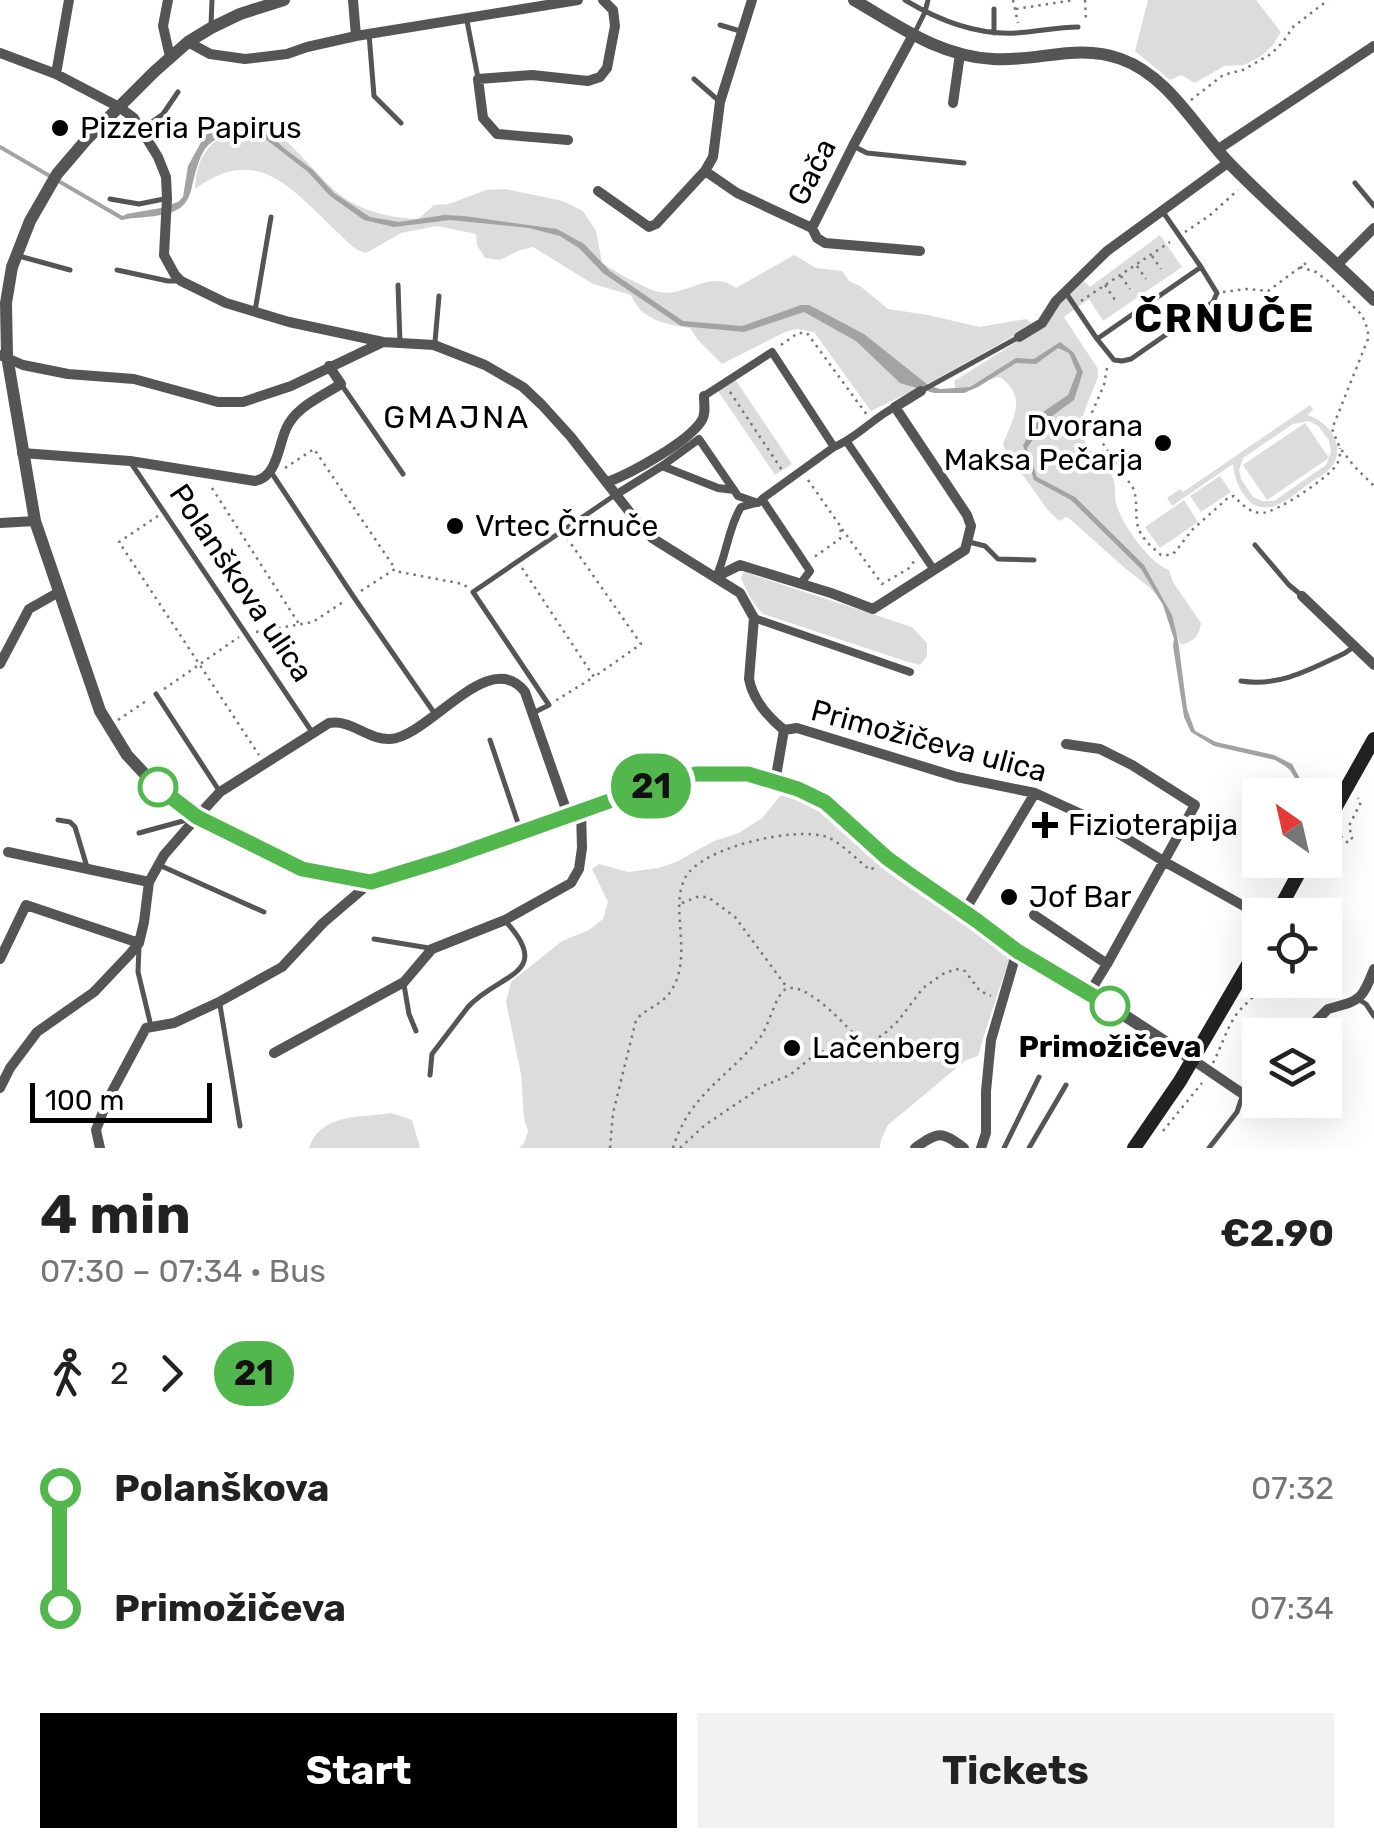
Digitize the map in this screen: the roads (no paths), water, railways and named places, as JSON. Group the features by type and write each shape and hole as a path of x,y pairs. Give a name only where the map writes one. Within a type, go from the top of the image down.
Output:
{"main road":[{"path":"1342,803 1374,739"},
{"path":"1134,1148 1193,1060 1242,975"}],"street":[{"path":"56,74 69,0"},
{"path":"168,0 164,26 170,57"},
{"path":"284,0 257,4 188,42 74,153 30,220 16,255 6,303 3,356 35,521 92,692 128,755 154,784 197,817 302,869 371,882"},
{"path":"352,0 356,36"},
{"path":"188,42 210,54 246,59 287,54 356,36 578,0"},
{"path":"568,140 497,134 483,118 478,80 532,75 588,81 600,77 608,68 615,26 612,10 603,0"},
{"path":"598,191 650,227 705,171 714,156 720,102 752,0"},
{"path":"854,0 913,35 960,54 995,59 1066,52 1107,54 1147,73 1228,162 1374,300"},
{"name":"Gača","path":"913,35 812,228 825,243 920,252"},
{"path":"1217,150 1374,46"},
{"path":"0,53 56,74 134,118 163,168 167,205 164,255 181,280 204,294 289,322 383,342 434,346 476,361 523,388 572,438 652,538 740,593 754,618 910,672"},
{"path":"953,103 960,54"},
{"path":"1019,337 1042,323 1065,291 1107,251 1228,162"},
{"path":"705,171 737,193 812,228"},
{"path":"1338,264 1374,228"},
{"path":"3,356 23,365 68,374 134,379 218,402 244,402 291,386 383,342"},
{"path":"617,494 662,466 696,435 705,416 704,396 772,352 834,447"},
{"path":"22,452 130,461 263,480 272,474 294,413 341,384 330,366"},
{"path":"716,576 741,506 760,501 834,447 847,442 876,416 921,392"},
{"path":"716,576 740,566 873,610 965,550 968,516 894,406"},
{"path":"608,482 696,435"},
{"path":"696,435 738,496 760,501 805,563 810,571 801,584"},
{"path":"847,442 934,570"},
{"path":"662,466 718,488 734,490"},
{"path":"0,524 35,521"},
{"path":"0,664 29,608 58,592"},
{"path":"1302,596 1374,665"},
{"name":"Primožičeva ulica","path":"754,618 751,689 764,710 784,730"},
{"path":"0,1088 36,1032 94,992 138,943 148,882 220,792 330,723 340,721 392,739 491,679 500,677 518,683 574,813 582,848 579,869 571,883 504,920 432,949 404,982 274,1053"},
{"name":"Primožičeva ulica","path":"784,730 797,728 957,777 1035,793 1103,824 1242,906"},
{"name":"Primožičeva ulica","path":"775,782 784,730"},
{"name":"Primožičeva ulica","path":"1066,744 1100,749 1132,764 1195,805 1088,994"},
{"path":"100,1148 96,1130 142,1032 151,1026 174,1023 282,967 323,923 371,882 696,774 748,774 825,802 887,858 1017,951 1110,1006 1242,1093"},
{"path":"964,912 1035,793"},
{"path":"8,852 148,882"},
{"path":"0,959 26,905 138,943"},
{"path":"1034,916 1108,964"},
{"path":"981,1148 986,1132 991,1040 1017,951"},
{"path":"1319,1018 1328,1009 1352,1004 1364,994 1374,969"},
{"path":"916,1148 934,1134 964,1148"}],"lane":[{"path":"211,28 212,0"},
{"path":"905,0 925,12 994,33 1019,34 1078,26"},
{"path":"913,35 928,0"},
{"path":"994,8 994,33"},
{"path":"466,18 478,80"},
{"path":"720,25 743,31"},
{"path":"369,34 374,96 401,124"},
{"path":"694,79 720,102"},
{"path":"142,129 163,114 178,92"},
{"path":"853,146 867,153 964,163"},
{"path":"1355,183 1374,206"},
{"path":"110,199 167,205"},
{"path":"1065,291 1096,339 1114,360 1122,362 1213,302 1217,292 1163,211"},
{"path":"254,311 271,217"},
{"path":"16,255 70,270"},
{"path":"1096,339 1201,267"},
{"path":"117,270 181,280"},
{"path":"398,285 400,342"},
{"path":"434,346 439,296"},
{"path":"921,392 1019,337"},
{"path":"341,384 403,474"},
{"name":"Polanškova ulica","path":"130,461 312,732"},
{"path":"272,474 435,714"},
{"path":"532,714 549,705 473,592 617,494"},
{"path":"966,542 985,546 998,560 1034,560"},
{"path":"1255,544 1302,596"},
{"path":"1241,681 1277,682 1295,677 1354,645"},
{"path":"156,694 220,792"},
{"path":"490,740 520,832"},
{"path":"139,833 197,817"},
{"path":"58,820 76,827 88,870"},
{"path":"158,866 264,912"},
{"path":"430,1075 432,1054 468,1007 521,966 526,948 504,920"},
{"path":"374,939 432,949"},
{"path":"138,943 138,972 151,1026"},
{"path":"404,982 416,1031"},
{"path":"1358,999 1374,1016"},
{"path":"219,1002 240,1126"},
{"path":"1004,1148 1039,1077"},
{"path":"1029,1148 1066,1084"},
{"path":"1209,1148 1237,1112 1242,1097"}],"waterway":[{"path":"0,147 126,217"}],"place":[{"name":"Pizzeria Papirus","path":"60,128"},
{"name":"Dvorana Maksa Pečarja","path":"1163,443"},
{"name":"Vrtec Črnuče","path":"455,526"},
{"name":"Fizioterapija","path":"1045,825"},
{"name":"Jof Bar","path":"1009,897"},
{"name":"Primožičeva","path":"1110,1006"},
{"name":"Lačenberg","path":"792,1048"}],"district":[{"name":"ČRNUČE","path":"1225,318"},
{"name":"GMAJNA","path":"457,417"}]}
